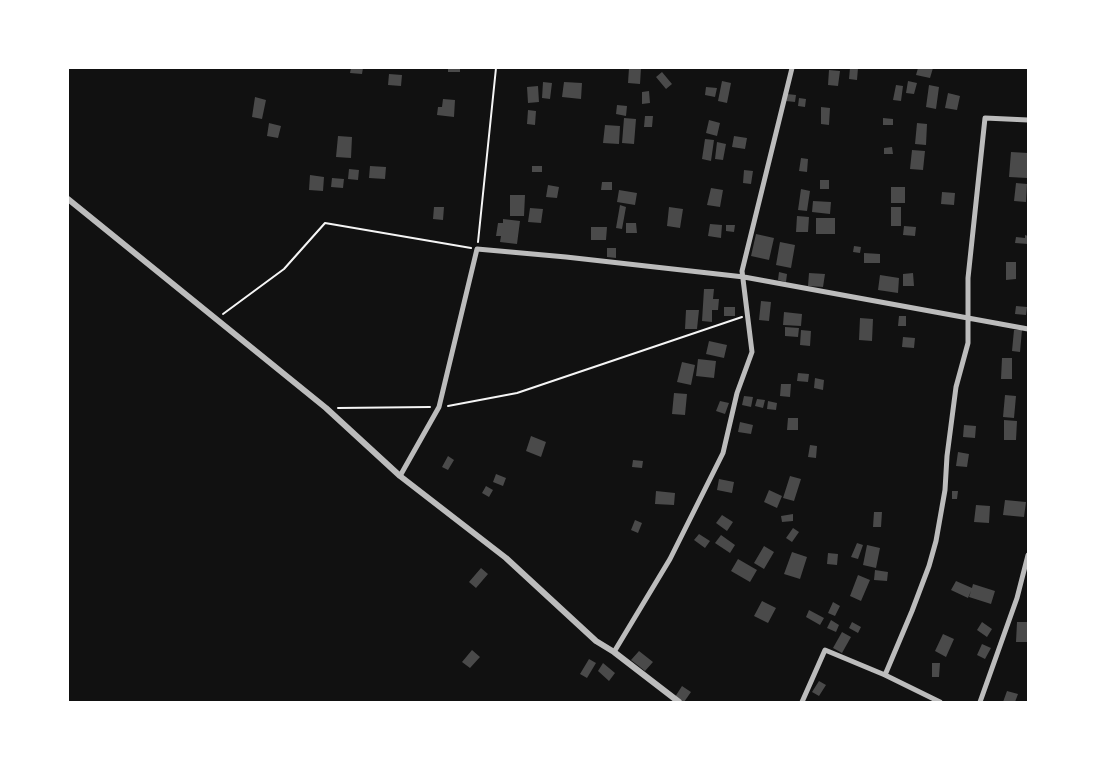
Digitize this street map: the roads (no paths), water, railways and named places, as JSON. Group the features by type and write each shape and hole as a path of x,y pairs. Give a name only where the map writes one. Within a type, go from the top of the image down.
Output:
{"street":[{"path":"614,652 670,559 723,453 737,393 752,352 742,271 792,68"},
{"path":"885,676 929,566 936,541 945,490 947,456 956,386 968,343 968,278 985,118 1028,120"},
{"path":"68,199 326,408 400,476 506,558 596,641 614,652 679,702"},
{"path":"400,476 439,407 477,248 744,278 1028,329"},
{"path":"980,702 1018,598 1028,555"},
{"path":"802,702 825,650 940,702"}]}
